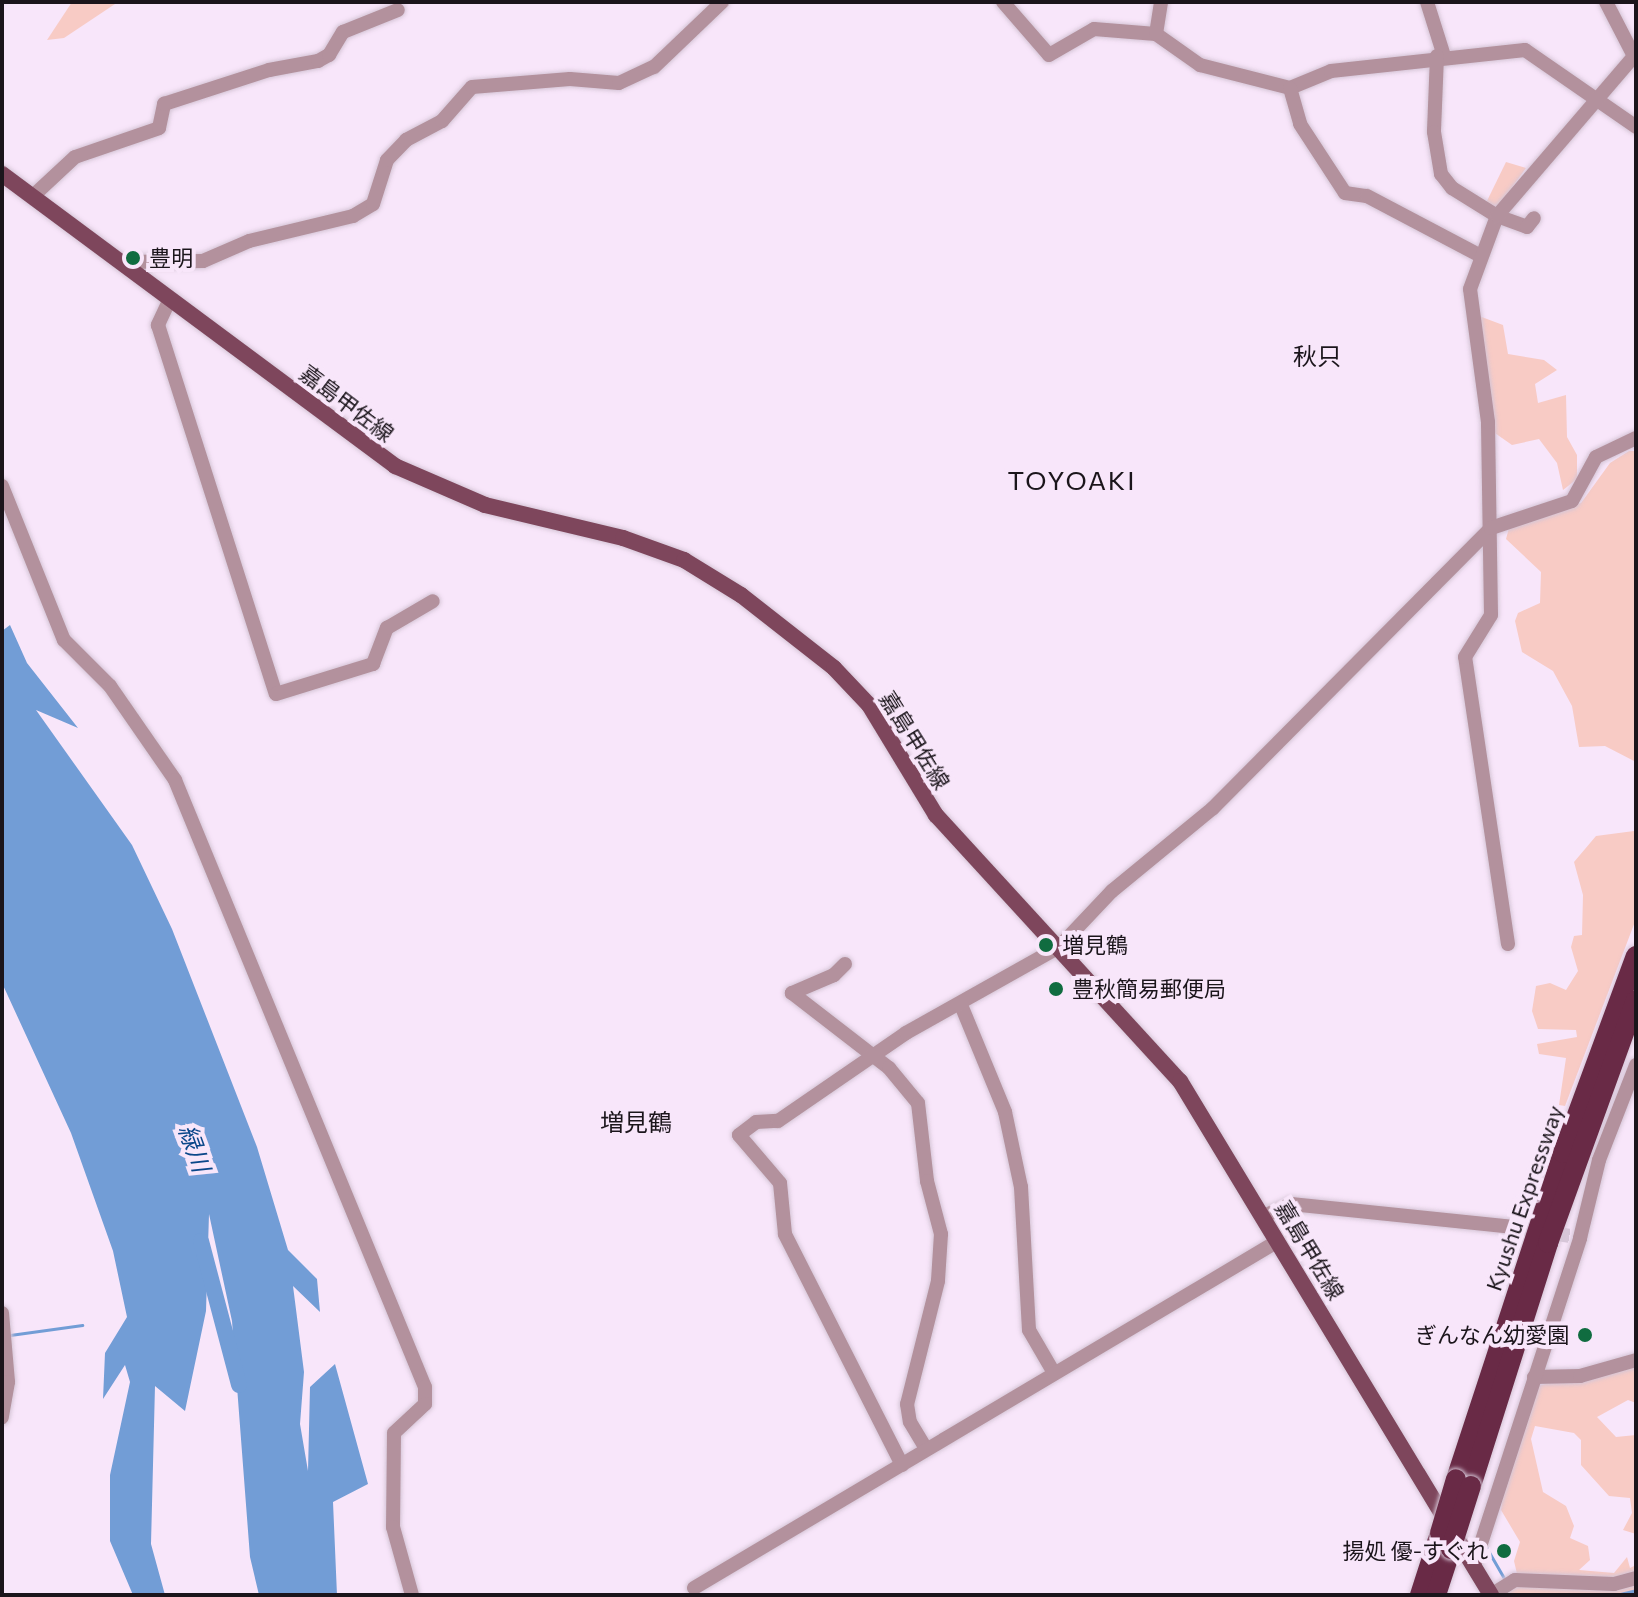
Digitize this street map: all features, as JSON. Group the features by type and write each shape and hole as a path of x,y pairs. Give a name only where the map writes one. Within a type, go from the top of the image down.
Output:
{"highway":[{"name":"Kyushu Expressway","path":"1464,1483 1563,1153 1636,956"},
{"name":"Kyushu Expressway","path":"1420,1595 1445,1541 1636,1000"},
{"name":"Kyushu Expressway","path":"1436,1595 1445,1541"}],"main road":[{"name":"嘉島甲佐線","path":"2,174 364,444 439,489 651,547 684,560 741,595 834,668 869,705 936,815 1180,1081 1493,1593"}],"street":[{"path":"123,262 203,261 249,241 353,216 373,204 387,160 406,140 442,121 472,87 570,79 619,83 654,67 722,2"},
{"path":"1003,2 1049,55 1094,29 1156,34 1200,65 1290,88 1331,71 1441,56 1525,50 1636,127"},
{"path":"1156,34 1161,2"},
{"path":"1427,2 1441,56 1434,132 1441,174 1452,188 1497,216 1527,227 1534,218"},
{"path":"1508,944 1465,657 1491,615 1488,422 1470,289 1479,255 1497,216 1635,55 1606,2"},
{"path":"33,196 61,164 159,128 164,104 269,70 318,61 329,55 343,32 398,10"},
{"path":"1290,88 1300,124 1345,193 1367,196 1479,255"},
{"path":"170,299 158,325 276,694 373,664 387,628 433,601"},
{"path":"902,1465 785,1234 780,1183 739,1135 756,1122 778,1121 872,1055 1059,947 1112,891 1213,808 1491,528 1572,501 1599,454 1636,438"},
{"path":"2,486 64,640 110,686 175,780 425,1387 425,1404 394,1433 393,1527 412,1595"},
{"path":"845,964 834,975 797,990 793,997 872,1055 918,1103 927,1181 941,1234 938,1281 907,1404 910,1422 926,1449"},
{"path":"961,1005 1005,1112 1021,1187 1029,1330 1054,1373"},
{"path":"1474,1565 1599,1160 1636,1065"},
{"path":"1264,1216 1291,1204 1514,1227"},
{"path":"694,1588 1278,1241"},
{"path":"2,1313 8,1368 2,1417"},
{"path":"1534,1377 1580,1376 1636,1360"},
{"path":"1493,1593 1515,1580 1580,1584 1636,1578"}],"shaded area":[{"path":"72,2 118,2 64,38 47,40"},
{"path":"1506,162 1526,168 1495,211 1485,205"},
{"path":"1479,316 1503,325 1508,354 1544,360 1557,370 1535,384 1538,403 1566,395 1567,437 1577,455 1577,479 1563,490 1557,463 1539,439 1512,445 1492,431"},
{"path":"1629,451 1636,451 1636,762 1605,746 1579,747 1572,706 1553,671 1522,652 1515,621 1518,613 1540,603 1541,572 1506,539 1509,528 1581,503 1610,463"},
{"path":"1634,831 1636,919 1565,1106 1559,1105 1566,1058 1539,1054 1537,1044 1577,1037 1576,1030 1538,1029 1532,1011 1536,986 1550,983 1566,990 1578,971 1571,947 1574,936 1582,935 1583,895 1574,862 1596,836"},
{"path":"1636,1363 1636,1403 1628,1400 1597,1417 1616,1437 1636,1435 1636,1534 1623,1530 1632,1513 1630,1498 1609,1496 1581,1465 1581,1440 1574,1433 1535,1426 1531,1439 1543,1492 1566,1506 1574,1526 1570,1538 1588,1546 1590,1560 1579,1570 1614,1573 1627,1557 1630,1568 1636,1565 1636,1595 1504,1595 1518,1578 1514,1561 1520,1542 1501,1510 1503,1491 1537,1386"}],"water":[{"path":"10,625 27,663 78,728 36,710 132,845 172,929 257,1147 288,1250 317,1279 320,1312 293,1286 304,1372 300,1424 308,1471 310,1387 335,1364 368,1484 333,1502 337,1595 259,1595 250,1557 232,1321 209,1214 206,1311 185,1411 155,1386 151,1544 165,1595 133,1595 110,1541 110,1475 130,1382 125,1365 103,1399 105,1353 127,1317 113,1251 71,1133 2,983 2,631"}],"waterway":[{"name":"緑川","path":"201,1241 239,1385"},
{"path":"10,1335 82,1325"},
{"path":"1486,1547 1506,1581"},
{"path":"1616,1595 1636,1590"}],"tunnel":[{"path":"1514,1227 1570,1236"}],"place":[{"name":"豊明","path":"133,258"},
{"name":"増見鶴","path":"1046,945"},
{"name":"豊秋簡易郵便局","path":"1056,989"},
{"name":"ぎんなん幼愛園","path":"1585,1335"},
{"name":"揚処 優-すぐれ","path":"1504,1551"}],"district":[{"name":"秋只","path":"1317,356"},
{"name":"TOYOAKI","path":"1072,480"},
{"name":"増見鶴","path":"636,1122"}]}
